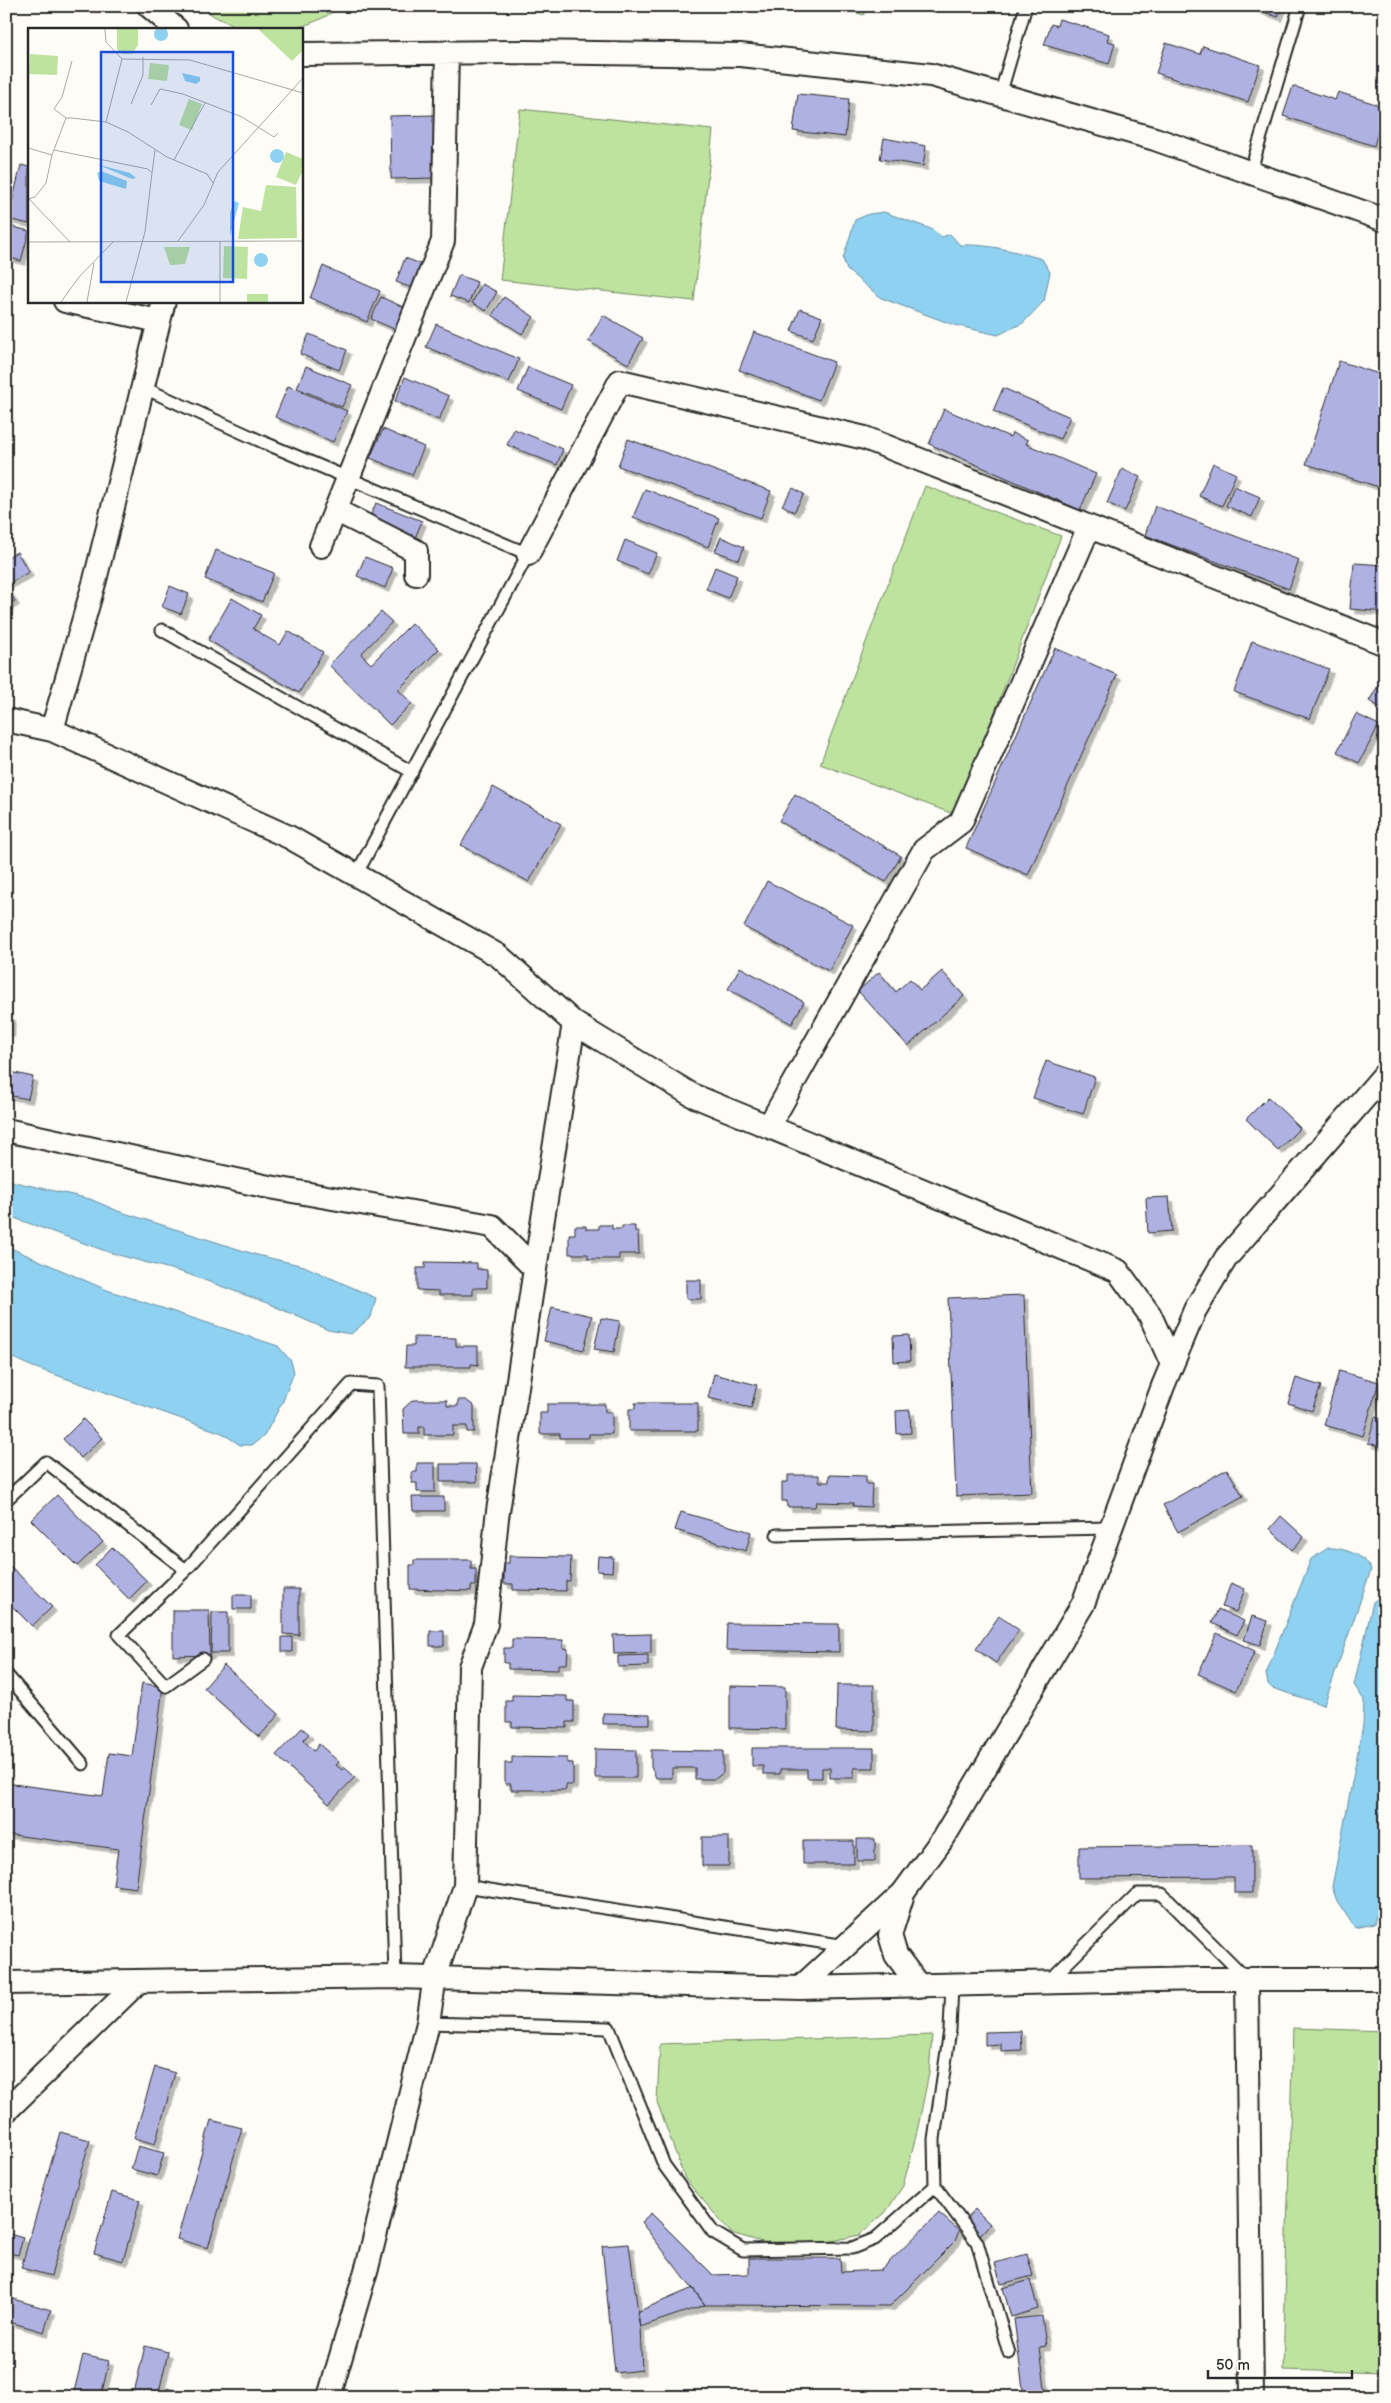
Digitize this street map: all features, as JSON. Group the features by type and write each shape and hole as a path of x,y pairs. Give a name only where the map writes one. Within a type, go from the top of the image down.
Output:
{"street":[{"path":"149,6 175,28"},
{"path":"321,546 442,240 447,52"},
{"path":"302,54 447,52 740,55 932,76 1154,139 1385,220"},
{"path":"52,730 96,580 161,311 75,302"},
{"path":"528,554 620,381 865,438 1385,644"},
{"path":"335,510 416,551 416,574"},
{"path":"769,1126 924,850 961,822 1089,527"},
{"path":"6,720 52,730 289,837 499,956 574,1023 692,1095 1118,1271 1150,1315 1172,1364"},
{"path":"329,2397 368,2264 428,2023 435,1977 465,1886 470,1667 486,1624 497,1518 574,1023"},
{"path":"800,1988 904,1893 944,1836 1084,1604 1172,1364 1195,1310 1226,1258 1385,1074"},
{"path":"6,1130 264,1186 492,1226 535,1269"},
{"path":"904,1893 890,1935 896,1955 919,1986"},
{"path":"6,1983 435,1977 800,1988 1048,1982 1385,1979"},
{"path":"1247,1979 1252,2397"},
{"path":"6,2111 138,1982"}],"lane":[{"path":"1000,95 1026,6"},
{"path":"1250,172 1300,6"},
{"path":"142,387 266,443 528,554 356,875"},
{"path":"162,630 412,772"},
{"path":"203,1659 166,1686 119,1635 186,1570 351,1384 378,1386 395,1977"},
{"path":"6,1500 46,1462 186,1570"},
{"path":"777,1535 1111,1528"},
{"path":"6,1674 83,1764"},
{"path":"465,1886 846,1946"},
{"path":"1048,1982 1137,1894 1162,1894 1247,1979"},
{"path":"952,1985 950,2030 934,2138 935,2186 977,2242 1009,2353"},
{"path":"428,2023 609,2028 664,2165 712,2232 743,2250 852,2248 874,2239 935,2186"}],"green space":[{"path":"200,6 340,6 328,15 315,21 291,28 251,28 216,17"},
{"path":"832,6 867,6 864,15"},
{"path":"520,109 713,130 694,301 500,280"},
{"path":"925,486 1061,536 956,815 820,764"},
{"path":"1293,2028 1385,2031 1385,2373 1283,2370"},
{"path":"932,2035 929,2073 917,2132 903,2186 885,2213 859,2235 823,2243 762,2242 731,2233 685,2179 657,2102 660,2044"}],"water":[{"path":"884,212 931,229 942,237 950,234 960,245 991,247 1042,259 1050,272 1044,301 1023,323 998,335 954,325 881,298 847,270 843,259 855,220 869,214"},
{"path":"6,1180 90,1199 118,1211 257,1255 304,1266 376,1298 371,1317 351,1334 328,1330 267,1303 185,1273 111,1253 6,1215"},
{"path":"6,1246 107,1290 278,1346 291,1361 294,1372 283,1401 264,1436 252,1445 240,1445 222,1433 33,1367 6,1355"},
{"path":"1328,1548 1354,1553 1369,1565 1371,1570 1324,1705 1272,1688 1268,1684 1266,1674 1311,1559"},
{"path":"1385,1587 1385,1884 1374,1924 1355,1928 1337,1901 1332,1887 1363,1725 1364,1700 1354,1685 1373,1602 1381,1596"}],"building":[{"path":"1247,6 1282,6 1278,17"},
{"path":"1059,19 1109,34 1107,41 1115,43 1109,64 1044,45 1051,24 1057,26"},
{"path":"1166,43 1200,54 1203,46 1260,65 1248,102 1156,73"},
{"path":"1293,86 1335,100 1338,92 1385,107 1374,146 1283,116"},
{"path":"798,94 849,99 845,137 793,131"},
{"path":"435,115 437,178 391,179 390,116"},
{"path":"884,138 926,146 923,166 880,159"},
{"path":"21,165 28,167 28,224 8,219"},
{"path":"10,226 28,231 21,261 6,257 6,240"},
{"path":"405,258 421,264 412,288 396,282"},
{"path":"323,266 380,291 367,322 310,298"},
{"path":"459,275 477,282 469,303 450,296"},
{"path":"482,284 497,292 486,311 472,303"},
{"path":"381,297 410,310 401,332 371,319"},
{"path":"504,297 534,317 522,334 492,315"},
{"path":"800,309 822,317 813,339 791,331"},
{"path":"603,315 643,338 628,364 588,341"},
{"path":"436,324 519,359 509,382 426,347"},
{"path":"754,332 834,362 819,400 739,370"},
{"path":"309,334 347,350 339,370 300,354"},
{"path":"1339,361 1385,376 1385,489 1306,464"},
{"path":"306,366 352,385 342,407 297,388"},
{"path":"528,367 571,385 561,409 518,391"},
{"path":"405,377 449,396 439,420 395,401"},
{"path":"288,386 347,411 333,442 275,417"},
{"path":"1003,388 1070,417 1060,439 993,411"},
{"path":"944,409 1010,437 1012,433 1028,440 1026,444 1096,474 1080,510 929,444"},
{"path":"383,429 424,447 412,475 370,458"},
{"path":"514,429 563,449 557,465 507,445"},
{"path":"628,439 771,491 761,518 618,466"},
{"path":"1213,463 1236,474 1222,506 1199,496"},
{"path":"1122,469 1140,477 1125,511 1107,503"},
{"path":"1234,486 1260,497 1252,517 1226,506"},
{"path":"793,488 804,494 794,512 782,505"},
{"path":"645,489 719,518 708,547 633,517"},
{"path":"376,503 422,521 415,538 369,519"},
{"path":"1155,506 1299,560 1289,589 1145,535"},
{"path":"721,537 744,547 739,560 715,551"},
{"path":"625,540 657,553 648,574 617,561"},
{"path":"216,550 274,573 262,602 205,579"},
{"path":"17,552 29,572 6,585 6,558"},
{"path":"365,557 393,568 385,588 357,576"},
{"path":"1354,563 1385,565 1385,612 1350,609"},
{"path":"715,567 737,576 728,598 706,589"},
{"path":"6,586 15,601 6,606"},
{"path":"170,586 189,594 181,614 162,607"},
{"path":"232,598 261,615 253,629 280,645 288,631 323,652 299,693 208,640"},
{"path":"381,612 392,622 361,654 371,664 412,623 439,649 398,690 412,703 390,725 329,665"},
{"path":"1252,641 1329,669 1310,719 1234,692"},
{"path":"1055,648 1117,675 1028,875 966,848"},
{"path":"1385,674 1385,710 1369,701"},
{"path":"1356,714 1379,725 1359,763 1337,752"},
{"path":"493,787 561,824 529,882 461,845"},
{"path":"795,794 901,856 886,882 779,821"},
{"path":"767,881 853,925 829,971 744,927"},
{"path":"740,967 804,1002 792,1024 728,989"},
{"path":"942,971 964,996 908,1046 858,991 879,972 896,992 910,979 920,990"},
{"path":"6,1015 11,1016 10,1033 6,1032"},
{"path":"1046,1061 1095,1077 1083,1114 1033,1098"},
{"path":"6,1071 33,1077 28,1099 6,1095"},
{"path":"1268,1097 1300,1128 1278,1150 1246,1119"},
{"path":"1169,1197 1172,1231 1148,1233 1146,1198"},
{"path":"599,1225 612,1225 612,1229 622,1229 622,1226 635,1226 635,1232 638,1232 639,1254 619,1254 619,1259 588,1259 588,1254 569,1254 569,1234 575,1234 575,1226 586,1226 586,1229 599,1229"},
{"path":"425,1262 477,1263 477,1269 487,1270 487,1288 473,1288 473,1295 439,1295 439,1291 417,1290 417,1268 425,1268"},
{"path":"686,1280 701,1280 701,1299 686,1299"},
{"path":"1024,1295 1032,1493 956,1496 948,1298"},
{"path":"552,1307 592,1316 584,1350 544,1341"},
{"path":"601,1318 620,1321 614,1352 594,1349"},
{"path":"909,1335 910,1361 894,1362 893,1336"},
{"path":"414,1337 456,1338 456,1346 478,1346 478,1365 471,1364 471,1367 405,1367 406,1346 414,1346"},
{"path":"1339,1371 1379,1382 1363,1436 1324,1425"},
{"path":"714,1374 757,1385 751,1408 708,1398"},
{"path":"1296,1378 1321,1386 1312,1411 1288,1403"},
{"path":"413,1400 447,1400 447,1406 458,1406 458,1400 466,1400 474,1406 474,1432 467,1432 467,1426 453,1426 453,1435 424,1435 424,1427 419,1427 419,1434 404,1434 403,1409"},
{"path":"635,1403 698,1403 698,1431 629,1431 629,1409 635,1409"},
{"path":"547,1404 605,1404 605,1412 612,1412 612,1434 589,1434 589,1438 560,1438 560,1434 540,1434 540,1413 547,1413"},
{"path":"910,1410 911,1433 897,1434 896,1411"},
{"path":"1375,1417 1385,1420 1383,1447 1368,1443"},
{"path":"83,1419 102,1438 81,1458 63,1439"},
{"path":"417,1463 435,1463 435,1492 417,1492 417,1483 412,1483 412,1472 417,1472"},
{"path":"440,1464 476,1464 477,1482 440,1482"},
{"path":"1227,1469 1243,1496 1178,1532 1163,1505"},
{"path":"788,1475 819,1475 819,1482 829,1482 829,1475 866,1476 866,1484 872,1484 871,1507 853,1506 853,1503 816,1502 815,1507 787,1507 787,1501 782,1501 782,1482 788,1482"},
{"path":"57,1495 103,1542 77,1566 31,1520"},
{"path":"412,1497 444,1497 444,1511 413,1511"},
{"path":"681,1512 751,1532 746,1551 675,1530"},
{"path":"1281,1516 1304,1537 1292,1550 1270,1529"},
{"path":"112,1547 147,1581 129,1599 95,1565"},
{"path":"509,1556 571,1557 570,1581 566,1581 566,1591 513,1590 513,1584 504,1584 504,1563 509,1563"},
{"path":"598,1556 613,1557 612,1572 597,1571"},
{"path":"414,1560 471,1560 471,1569 476,1569 476,1586 471,1586 471,1591 410,1589 410,1565 414,1565"},
{"path":"7,1563 52,1607 32,1626 6,1600"},
{"path":"1231,1583 1245,1589 1236,1612 1222,1607"},
{"path":"283,1589 299,1589 299,1635 283,1634"},
{"path":"233,1595 251,1595 251,1609 233,1609"},
{"path":"1218,1609 1244,1621 1237,1635 1212,1623"},
{"path":"173,1610 209,1610 210,1655 173,1656"},
{"path":"212,1612 228,1612 228,1653 211,1653"},
{"path":"999,1616 1019,1630 996,1663 976,1649"},
{"path":"1252,1616 1268,1621 1260,1645 1244,1640"},
{"path":"727,1623 839,1624 839,1652 726,1650"},
{"path":"430,1631 444,1631 444,1646 430,1646"},
{"path":"1217,1633 1255,1651 1236,1691 1198,1674"},
{"path":"651,1634 651,1653 614,1654 613,1635"},
{"path":"282,1637 292,1637 292,1652 282,1652"},
{"path":"512,1639 563,1640 563,1648 568,1649 567,1664 558,1664 558,1670 508,1669 508,1663 504,1663 504,1648 512,1648"},
{"path":"648,1655 648,1666 618,1667 618,1656"},
{"path":"224,1665 279,1714 259,1737 204,1688"},
{"path":"142,1683 163,1687 136,1888 113,1885 118,1849 6,1834 6,1783 103,1796 109,1753 132,1756"},
{"path":"837,1685 874,1685 874,1731 836,1730"},
{"path":"730,1686 785,1687 785,1729 730,1728"},
{"path":"512,1695 567,1696 567,1701 574,1701 574,1722 567,1722 567,1728 512,1727 512,1722 506,1722 506,1701 512,1701"},
{"path":"603,1713 650,1714 650,1724 603,1724"},
{"path":"302,1728 309,1734 303,1740 314,1751 319,1744 339,1762 336,1765 342,1770 344,1767 355,1777 329,1804 276,1755"},
{"path":"752,1748 874,1748 874,1768 854,1768 854,1778 830,1778 830,1768 822,1768 822,1778 807,1778 807,1769 780,1769 780,1774 763,1774 763,1766 752,1766"},
{"path":"595,1749 636,1750 636,1778 595,1778"},
{"path":"651,1750 723,1751 723,1773 715,1779 695,1779 695,1768 672,1768 672,1778 656,1778 651,1767"},
{"path":"512,1757 567,1758 567,1763 573,1763 573,1785 566,1785 566,1790 511,1790 511,1784 505,1784 505,1763 512,1763"},
{"path":"702,1837 729,1837 729,1866 702,1866"},
{"path":"857,1839 875,1839 875,1861 857,1861"},
{"path":"803,1841 854,1841 854,1864 803,1864"},
{"path":"1252,1845 1252,1893 1234,1893 1234,1877 1079,1878 1079,1847"},
{"path":"1021,2031 1022,2050 1001,2051 1001,2044 985,2045 985,2032"},
{"path":"155,2067 175,2073 155,2144 134,2138"},
{"path":"211,2120 242,2128 208,2248 177,2239"},
{"path":"60,2132 90,2140 51,2276 21,2268"},
{"path":"138,2146 164,2153 157,2176 131,2169"},
{"path":"112,2192 140,2200 123,2261 94,2253"},
{"path":"975,2209 990,2224 980,2235 965,2220"},
{"path":"651,2213 713,2275 749,2274 749,2258 840,2258 841,2272 881,2270 939,2213 959,2231 955,2241 890,2306 705,2305 641,2222"},
{"path":"6,2233 23,2238 18,2255 6,2252"},
{"path":"629,2244 640,2327 642,2370 615,2373 602,2246"},
{"path":"1027,2254 1033,2276 1001,2284 995,2263"},
{"path":"1030,2280 1038,2309 1011,2317 1003,2288"},
{"path":"693,2288 705,2305 640,2327 637,2312"},
{"path":"6,2297 51,2310 44,2332 6,2321"},
{"path":"1042,2316 1046,2346 1040,2347 1046,2397 1024,2397 1014,2319"},
{"path":"145,2346 168,2352 158,2397 133,2397"},
{"path":"83,2355 109,2361 101,2397 73,2396"},
{"path":"167,2388 192,2394 191,2397 165,2397"}]}
